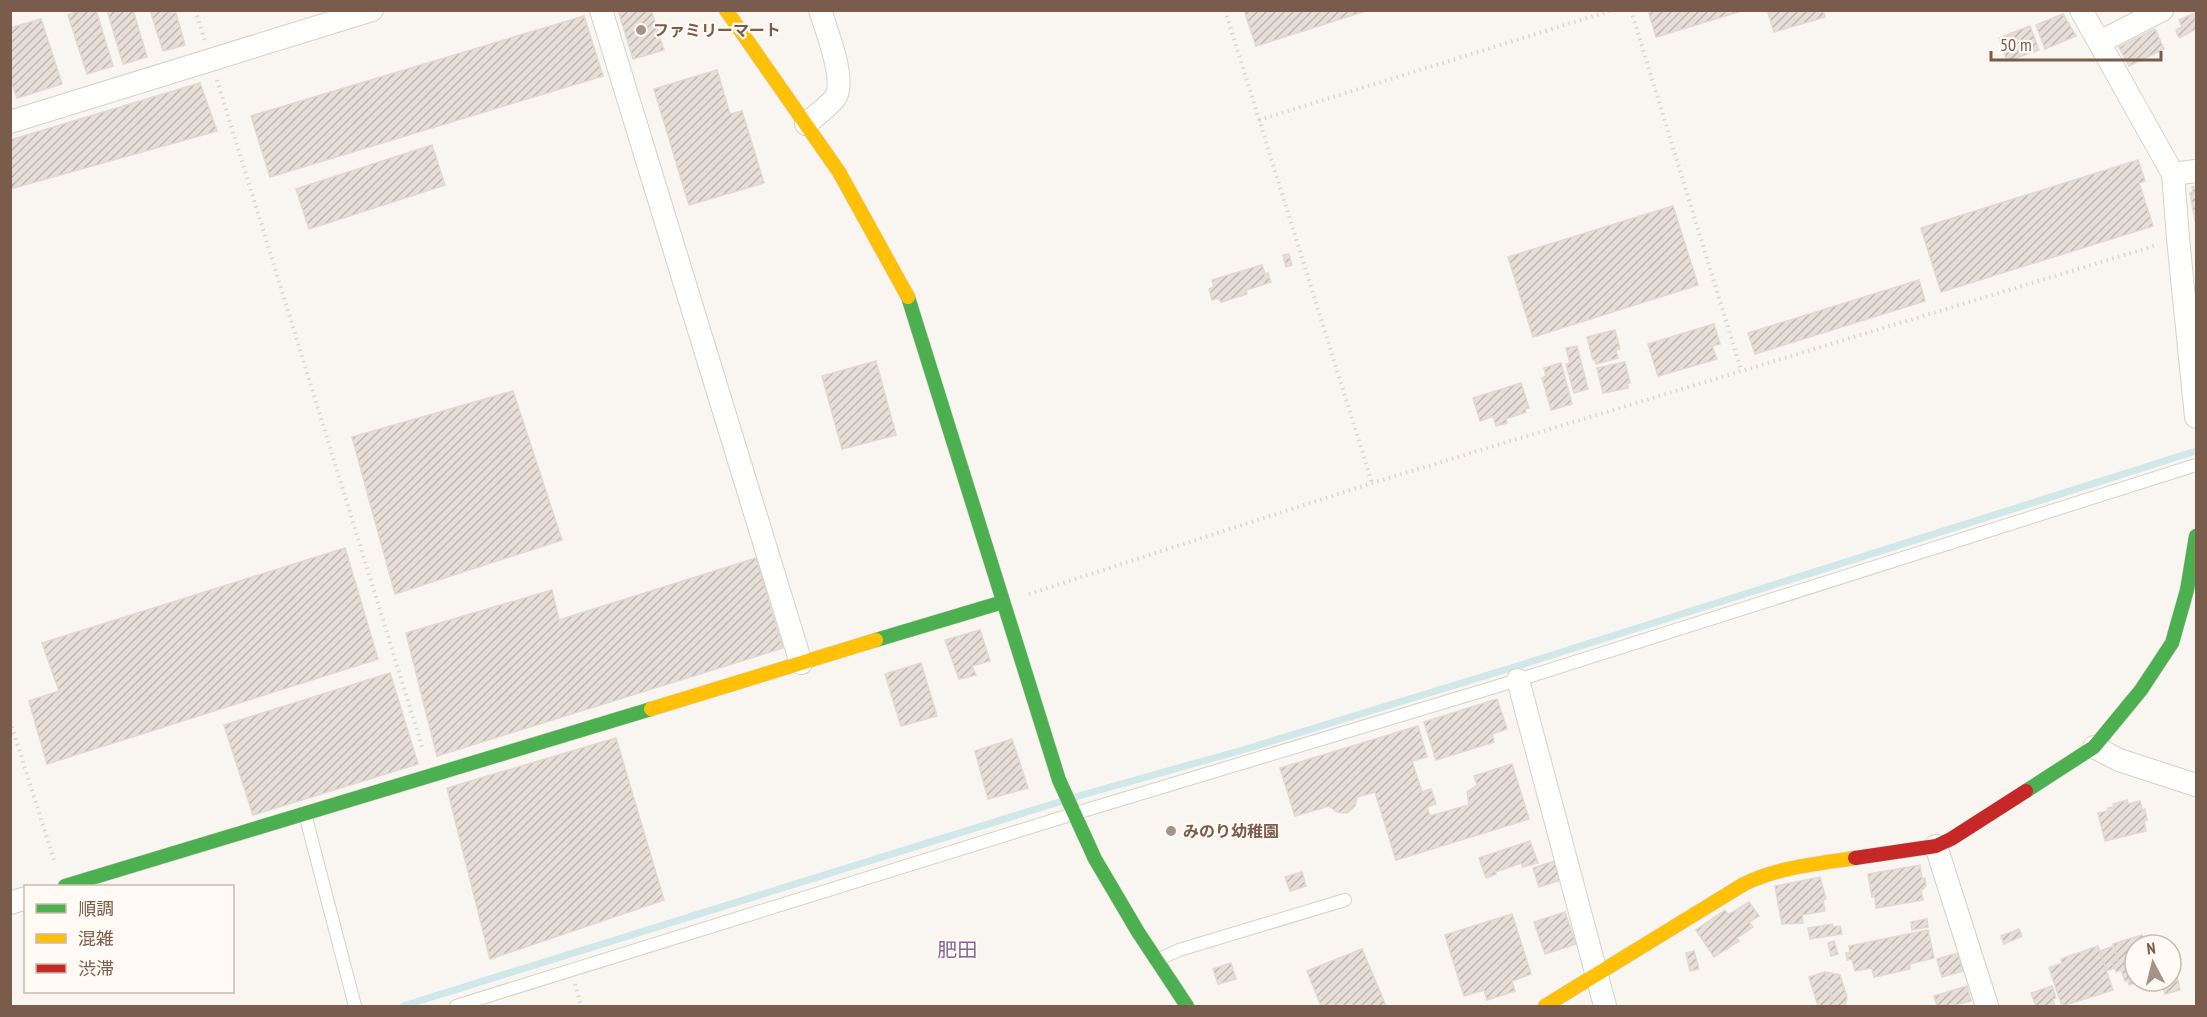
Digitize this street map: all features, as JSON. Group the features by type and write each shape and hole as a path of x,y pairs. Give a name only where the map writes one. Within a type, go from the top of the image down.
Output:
{"street":[{"path":"10,122 372,10"},
{"path":"601,10 801,663"},
{"path":"726,10 839,172 907,294 1062,788 1095,859 1187,1006"},
{"path":"806,124 834,98 839,88 837,68 820,10"},
{"path":"2081,10 2173,174 2178,238 2191,306 2196,417"},
{"path":"2100,42 2162,10"},
{"path":"2173,174 2196,171"},
{"path":"1545,1006 1744,884 1763,875 1797,867 1936,846 1951,839 2094,747 2141,690 2172,643 2187,590 2196,536"},
{"path":"68,885 1004,602"},
{"path":"1518,680 1605,1006"},
{"path":"2094,747 2119,760 2196,785"},
{"path":"1936,846 1987,1006"}],"lane":[{"path":"456,1006 1072,811 1518,680 2196,465"},
{"path":"305,813 355,1006"},
{"path":"1157,961 1179,950 1344,900"}],"path":[{"path":"195,10 430,775"},
{"path":"1225,10 1372,483"},
{"path":"1259,120 1613,10"},
{"path":"1631,10 1742,370"},
{"path":"1004,602 1372,483 2178,238"},
{"path":"10,721 55,864"}],"building":[{"path":"81,10 96,10 113,66 87,74 68,15"},
{"path":"107,10 133,10 147,57 123,64"},
{"path":"150,10 175,10 185,45 163,51"},
{"name":"ファミリーマート","path":"618,10 651,10 664,50 633,59"},
{"path":"1244,10 1369,10 1256,46"},
{"path":"1657,10 1745,10 1656,37 1649,13"},
{"path":"1777,10 1823,10 1825,17 1774,32 1768,13"},
{"path":"2195,13 2196,29 2179,38 2176,30 2182,27 2179,20"},
{"path":"2063,14 2076,36 2045,49 2036,25"},
{"path":"584,16 603,76 270,177 251,116"},
{"path":"41,19 62,84 17,98 10,78 10,28"},
{"path":"2030,26 2039,50 2007,61 1999,38"},
{"path":"2155,29 2164,49 2129,66 2119,47"},
{"path":"717,70 730,114 742,111 764,183 689,205 654,89"},
{"path":"200,83 217,131 10,189 10,140"},
{"path":"432,145 445,185 309,229 296,189"},
{"path":"2138,160 2145,181 2139,183 2153,226 1941,292 1921,228"},
{"path":"2196,186 2195,221 2190,193 2193,192 2192,187"},
{"path":"1673,206 1698,285 1533,337 1508,257"},
{"path":"1289,254 1292,265 1286,267 1283,255"},
{"path":"1262,265 1271,282 1246,290 1247,294 1221,302 1219,298 1212,300 1209,289 1214,287 1212,280"},
{"path":"1919,280 1925,301 1755,354 1748,333"},
{"path":"1714,324 1720,344 1712,346 1717,359 1658,376 1648,344"},
{"path":"1615,330 1620,349 1616,350 1618,358 1596,364 1587,337"},
{"path":"1577,346 1588,389 1574,393 1566,364 1570,363 1566,348"},
{"path":"876,361 896,435 842,449 822,376"},
{"path":"1625,362 1630,383 1627,383 1628,388 1603,393 1597,368"},
{"path":"1561,363 1572,404 1551,410 1542,378 1546,376 1544,368"},
{"path":"1521,383 1529,408 1525,409 1526,412 1506,419 1507,423 1496,426 1493,416 1480,421 1473,398"},
{"path":"513,391 562,540 395,594 352,437"},
{"path":"345,548 378,659 47,764 29,701 59,691 42,643"},
{"path":"756,558 783,648 437,756 406,633 552,590 559,620"},
{"path":"980,630 990,661 972,666 976,675 959,679 945,640"},
{"path":"921,663 937,716 901,726 885,674"},
{"path":"390,673 418,764 253,815 224,725"},
{"path":"1497,699 1507,729 1492,734 1494,742 1436,760 1424,722"},
{"path":"1418,726 1427,757 1412,761 1422,792 1431,789 1436,804 1427,807 1430,816 1469,805 1467,792 1477,785 1474,776 1512,764 1529,819 1396,860 1375,792 1357,797 1355,806 1347,813 1337,812 1329,806 1295,816 1280,768"},
{"path":"616,738 664,900 490,959 447,788"},
{"path":"1012,739 1028,788 988,799 975,751"},
{"path":"2127,800 2128,804 2140,801 2142,810 2145,809 2146,831 2105,841 2098,813 2108,811 2108,808 2114,807 2113,804"},
{"path":"1530,841 1538,863 1523,867 1521,863 1495,872 1496,874 1486,878 1479,858"},
{"path":"1555,861 1561,880 1539,887 1533,868"},
{"path":"1920,865 1922,879 1925,878 1926,886 1921,891 1923,900 1876,908 1868,874"},
{"path":"1302,872 1306,886 1290,891 1285,877"},
{"path":"1820,877 1826,899 1823,900 1825,911 1802,915 1803,923 1782,924 1775,886"},
{"path":"1749,902 1759,916 1749,922 1753,927 1737,938 1739,941 1714,957 1696,930 1725,910 1728,915"},
{"path":"1565,912 1576,944 1545,954 1534,922"},
{"path":"1512,914 1531,974 1512,981 1515,991 1487,1000 1484,990 1464,996 1445,935"},
{"path":"1927,919 1928,927 1912,930 1911,922"},
{"path":"1832,924 1833,927 1840,926 1842,934 1810,939 1808,928"},
{"path":"2019,929 2022,936 2004,944 2001,936"},
{"path":"1928,930 1934,958 1909,964 1910,969 1874,977 1872,968 1855,971 1852,959 1847,960 1846,953 1850,953 1849,946"},
{"path":"1834,941 1838,954 1831,956 1828,943"},
{"path":"2123,941 2123,976 2121,970 2116,972 2112,962 2118,960 2113,944"},
{"path":"2098,946 2113,990 2062,1006 2049,968 2062,963 2061,959"},
{"path":"2114,946 2118,960 2112,962 2114,968 2106,971 2100,951"},
{"path":"1362,949 1386,1006 1321,1006 1307,971"},
{"path":"1694,951 1699,969 1690,971 1686,953"},
{"path":"1958,953 1963,971 1942,977 1937,959"},
{"path":"1231,963 1236,979 1218,984 1213,969"},
{"path":"1825,972 1834,1006 1818,1006 1809,977"},
{"path":"1825,972 1840,975 1847,997 1845,1006 1834,1006"},
{"path":"1967,986 1971,1001 1952,1006 1937,1006 1934,996"},
{"path":"2052,986 2056,998 2053,999 2055,1006 2036,1006 2031,993"}],"waterway":[{"path":"1075,797 1246,749 1527,663 2196,451"},
{"path":"403,1006 1059,802"}],"traffic: fast":[{"path":"908,297 1059,780 1095,859 1138,932 1187,1006"},
{"path":"2026,791 2094,747 2141,690 2172,643 2187,590 2196,536"},
{"path":"876,640 1003,602"},
{"path":"68,885 651,709"}],"traffic: slow":[{"path":"726,10 839,172 908,297"},
{"path":"651,709 876,640"},
{"path":"1545,1006 1744,884 1784,870 1855,858"}],"traffic: jam":[{"path":"1855,858 1936,846 1951,839 2026,791"}],"place":[{"name":"ファミリーマート","path":"641,30"},
{"name":"みのり幼稚園","path":"1171,831"}],"district":[{"name":"肥田","path":"957,950"}]}
